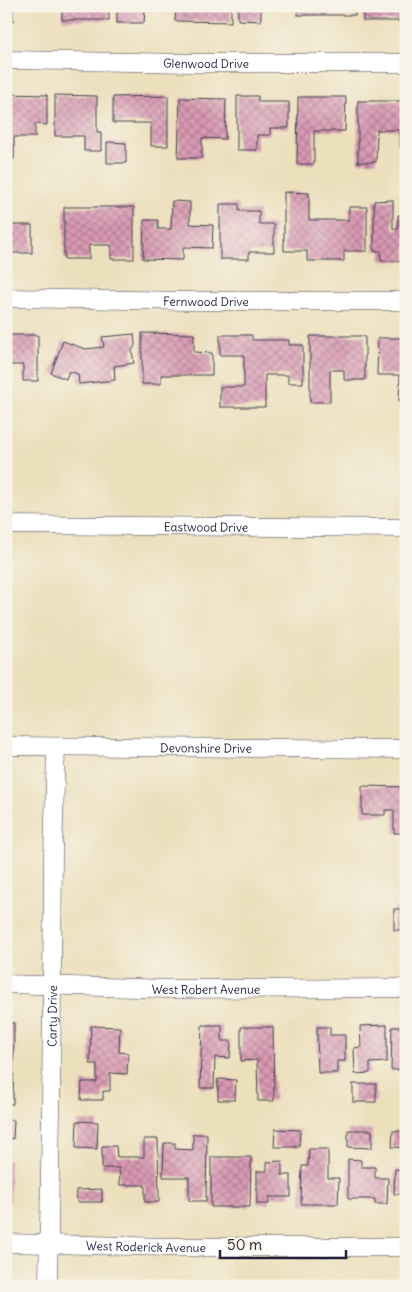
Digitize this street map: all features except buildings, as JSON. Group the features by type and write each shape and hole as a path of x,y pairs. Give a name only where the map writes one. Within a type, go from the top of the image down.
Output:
{"street":[{"name":"Glenwood Drive","path":"6,60 193,63 406,63"},
{"name":"Fernwood Drive","path":"6,298 191,301 406,301"},
{"name":"Eastwood Drive","path":"6,525 406,528"},
{"name":"Devonshire Drive","path":"6,746 406,749"},
{"name":"Carty Drive","path":"48,1286 56,747"},
{"name":"West Robert Avenue","path":"6,984 169,989 406,988"},
{"name":"West Roderick Avenue","path":"6,1243 170,1247 406,1247"}]}
